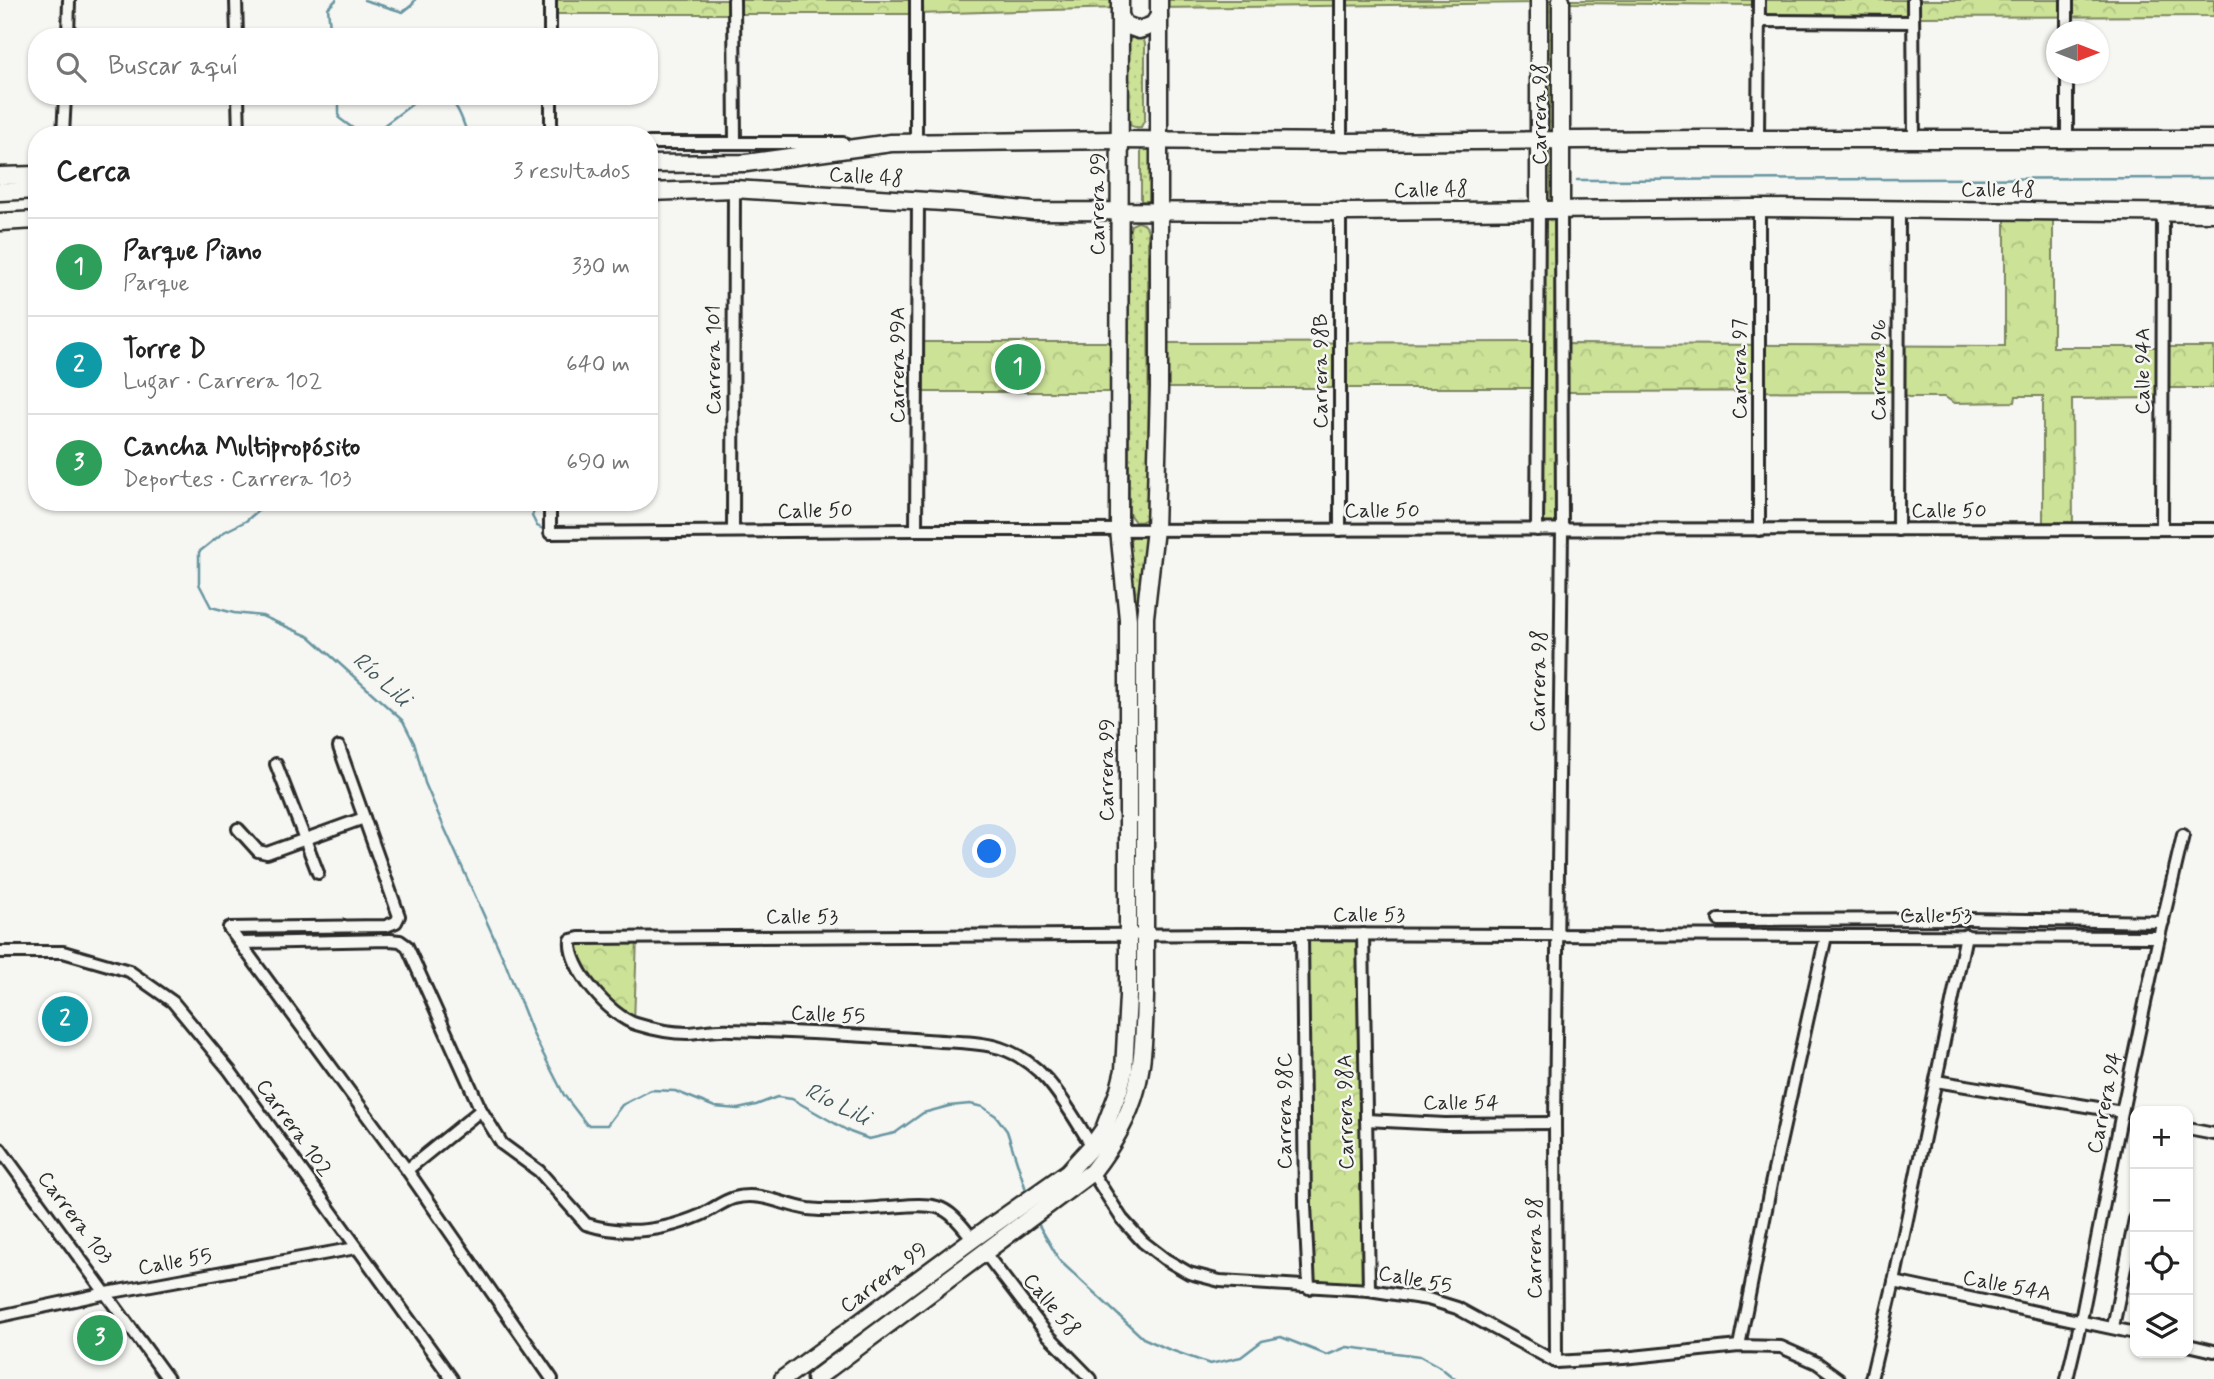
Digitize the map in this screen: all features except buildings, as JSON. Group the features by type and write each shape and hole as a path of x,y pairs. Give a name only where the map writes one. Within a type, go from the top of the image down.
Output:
{"main road":[{"name":"Carrera 98","path":"1539,0 1539,209"},
{"name":"Carrera 98","path":"1561,0 1561,209"},
{"path":"1120,8 1129,28 1139,30 1153,25 1159,8"},
{"name":"Carrera 99","path":"783,1379 972,1239 1016,1217 1054,1190 1092,1172 1117,1136 1139,1083 1143,1048 1136,934 1128,619 1119,530 1120,8"},
{"name":"Carrera 99","path":"1054,1190 1092,1146 1110,1117 1124,1070 1128,996 1136,934 1145,617 1155,529 1159,388 1159,8"},
{"name":"Calle 48","path":"658,164 746,163 891,143 1119,140 1341,142 2214,139"},
{"path":"0,176 28,175"},
{"name":"Calle 48","path":"658,192 734,189 1033,211 1119,209 1340,212 1759,208 2214,213"},
{"path":"0,192 28,190"},
{"path":"0,222 28,220"},
{"name":"Carrera 99","path":"815,1379 985,1253 1016,1217"}],"street":[{"path":"68,28 69,0"},
{"path":"236,0 237,28"},
{"path":"550,0 551,28"},
{"path":"734,0 735,143"},
{"path":"916,0 916,143"},
{"path":"1341,0 1341,142"},
{"path":"1759,0 1759,139"},
{"path":"1913,0 1914,139"},
{"path":"2067,0 2067,21"},
{"path":"1759,20 1913,22"},
{"path":"2067,84 2067,139"},
{"path":"63,126 65,105"},
{"path":"238,105 239,126"},
{"path":"551,105 551,126"},
{"name":"Calle 48","path":"658,143 891,143"},
{"name":"Carrera 101","path":"733,531 734,189"},
{"name":"Carrera 99A","path":"916,530 918,201"},
{"name":"Carrera 97","path":"1759,208 1759,530"},
{"name":"Carrera 98","path":"1537,530 1539,209"},
{"name":"Carrera 98","path":"1556,1362 1555,1123 1562,530 1561,209"},
{"name":"Carrera 96","path":"1898,530 1899,210"},
{"name":"Carrera 98B","path":"1340,212 1340,530"},
{"name":"Calle 94A","path":"2162,529 2163,213"},
{"name":"Calle 50","path":"550,511 550,533 1155,529 2214,529"},
{"path":"339,747 399,916 396,922 386,926 229,928 407,1170 552,1379"},
{"path":"275,764 318,873"},
{"path":"238,830 258,851 267,853 364,818"},
{"name":"Carrera 94","path":"2067,1379 2159,937 2183,835"},
{"name":"Calle 53","path":"1719,920 1967,919 2163,922"},
{"name":"Calle 53","path":"579,938 1136,934 2159,937"},
{"name":"Carrera 98C","path":"1302,934 1305,1205 1309,1287"},
{"name":"Carrera 98A","path":"1363,934 1369,1290"},
{"path":"1871,1379 1894,1282 1966,935"},
{"path":"1739,1346 1771,1184 1826,936"},
{"name":"Calle 55","path":"579,938 571,940 572,955 588,984 601,999 634,1023 671,1032 752,1030 910,1038 1000,1048 1027,1061 1051,1081 1092,1146"},
{"path":"242,943 400,941 407,946 481,1110 502,1144 540,1171 586,1224 618,1232 675,1224 701,1215 733,1198 748,1196 773,1198 806,1208 833,1210 911,1205 937,1207 960,1223 972,1239"},
{"name":"Carrera 102","path":"0,953 63,953 129,971 173,1002 230,1071 452,1379"},
{"path":"1937,1081 2122,1112"},
{"path":"407,1170 481,1110"},
{"name":"Calle 54","path":"1366,1120 1445,1124 1555,1123"},
{"path":"2193,1130 2214,1134"},
{"name":"Carrera 103","path":"0,1149 168,1379"},
{"name":"Calle 55","path":"1092,1172 1122,1219 1143,1242 1189,1273 1220,1281 1369,1290 1428,1299 1457,1308 1556,1362"},
{"path":"2113,1327 2132,1232"},
{"name":"Calle 55","path":"0,1316 107,1293 356,1248"},
{"name":"Calle 58","path":"985,1253 1047,1334 1091,1379"},
{"name":"Calle 54A","path":"1894,1282 2130,1332"},
{"path":"1556,1362 1623,1359 1739,1346 1781,1347 1817,1363 1839,1379"},
{"path":"2193,1346 2214,1351"},
{"path":"804,1364 815,1379"}],"green space":[{"path":"550,0 1120,0 1120,8 916,14 550,14"},
{"path":"1159,0 1539,0 1539,3 1159,8"},
{"path":"1539,0 1561,0 1562,530 1537,530"},
{"path":"1561,0 2214,0 2214,16 1914,17 1759,21 1758,5 1570,3"},
{"path":"1134,35 1143,37 1145,44 1145,119 1141,127 1130,125 1127,119 1128,44"},
{"path":"1151,147 1151,201 1141,201 1141,148"},
{"path":"2005,211 2053,212 2053,347 2214,347 2214,388 2163,388 2162,398 2072,399 2073,530 2043,530 2043,396 2016,396 2015,402 1954,403 1945,397 1909,397 1898,391 1562,392 1561,344 2005,346"},
{"path":"1138,222 1146,226 1148,233 1149,512 1145,520 1135,522 1129,514 1129,234 1131,225"},
{"path":"917,342 1119,342 1119,392 917,392"},
{"path":"1538,342 1538,388 1159,388 1159,343"},
{"path":"1142,534 1147,540 1137,613 1129,542 1133,535"},
{"path":"1302,934 1363,934 1369,1290 1309,1287"},
{"path":"637,938 634,1023 588,984 571,940"},
{"path":"84,1330 116,1330 116,1346 85,1346"}],"waterway":[{"name":"Río Lili","path":"330,28 328,8 336,0"},
{"name":"Río Lili","path":"364,0 403,12 415,0"},
{"name":"Río Lili","path":"339,105 339,118 350,126"},
{"name":"Río Lili","path":"383,126 411,105"},
{"name":"Río Lili","path":"454,105 464,126"},
{"path":"1577,180 2214,178"},
{"name":"Río Lili","path":"258,511 199,552 199,584 211,607 262,616 310,637 403,721 415,745 425,783 504,960 534,1036 564,1095 587,1125 607,1125 622,1105 651,1090 675,1091 715,1107 738,1109 777,1097 792,1099 850,1132 869,1139 895,1133 923,1113 970,1104 983,1107 996,1116 1007,1131 1027,1193"},
{"path":"534,511 532,516 537,526 547,531"},
{"name":"Río Lili","path":"1037,1222 1060,1261 1143,1338 1168,1349 1210,1364 1241,1357 1262,1341 1281,1337 1327,1355 1347,1347 1420,1356 1455,1379"}],"place":[{"name":"Parque Piano","path":"1018,367"},
{"name":"Torre D","path":"65,1019"},
{"name":"Cancha Multipropósito","path":"100,1338"}]}
